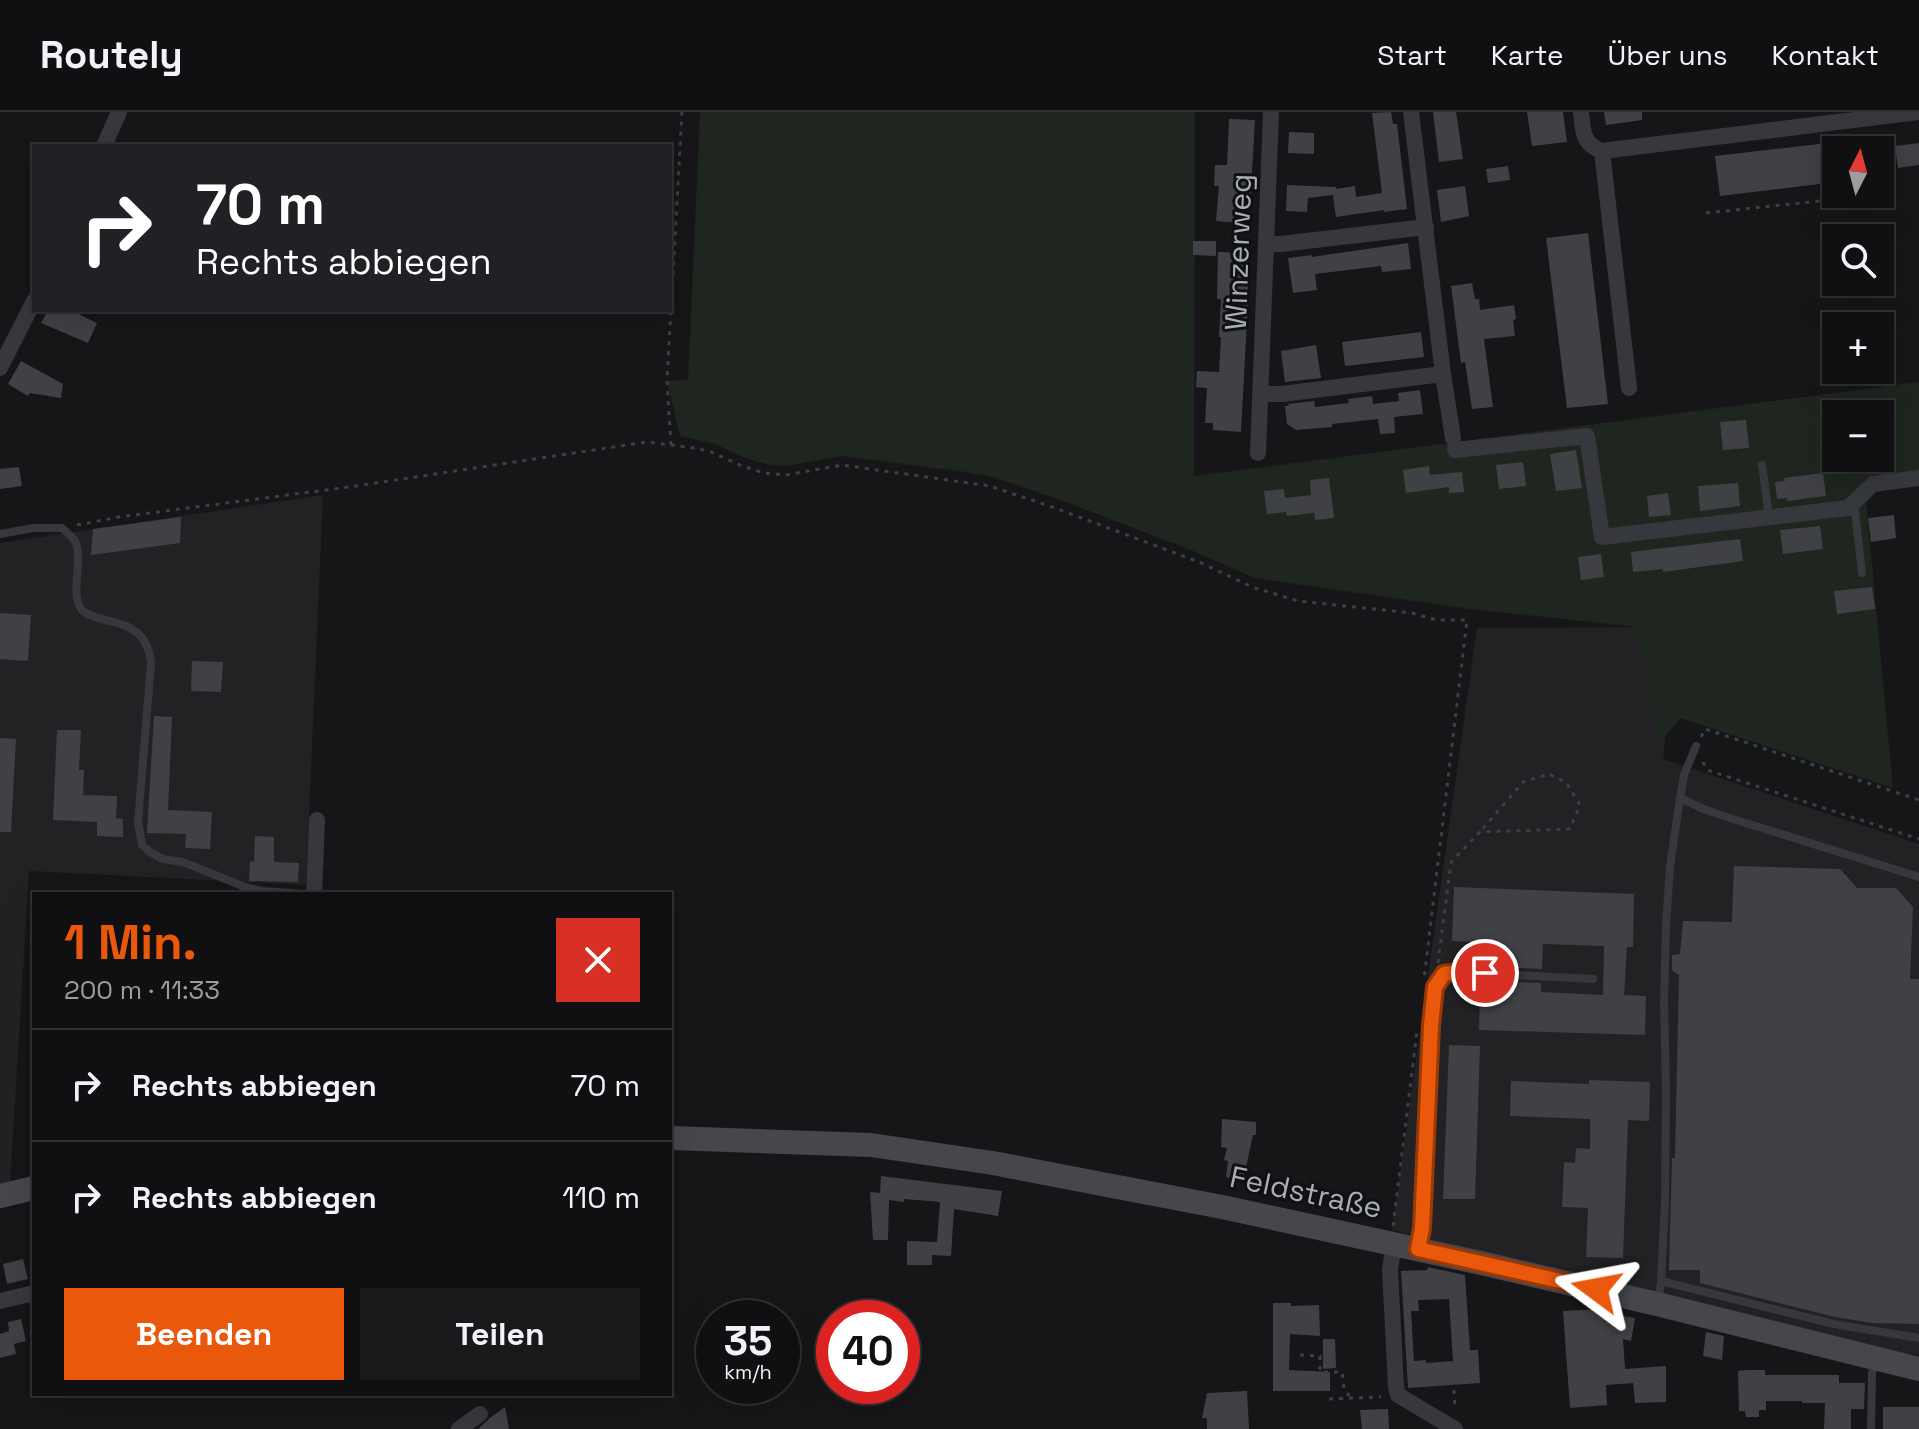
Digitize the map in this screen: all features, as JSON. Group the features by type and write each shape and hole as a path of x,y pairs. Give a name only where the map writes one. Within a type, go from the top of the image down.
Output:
{"street":[{"path":"105,144 119,112"},
{"name":"Winzerweg","path":"1258,453 1271,112"},
{"path":"1411,112 1454,444 1587,436 1602,537 1848,508 1873,484 1919,478"},
{"path":"1581,112 1587,143 1602,151 1919,112"},
{"path":"1602,151 1629,388"},
{"path":"1267,244 1426,227"},
{"path":"0,368 32,305"},
{"path":"1261,394 1443,374"},
{"path":"314,892 317,820"},
{"name":"Feldstraße","path":"672,1138 863,1144 1075,1178 1659,1292 1919,1369"},
{"path":"0,1196 32,1188"},
{"path":"1402,1241 1390,1269 1396,1387 1404,1399 1455,1429"},
{"path":"0,1301 32,1293"},
{"path":"459,1429 480,1414"}],"lane":[{"path":"1762,465 1769,518"},
{"path":"1854,503 1862,573"},
{"path":"0,534 33,528 62,528 75,541 77,599 83,611 95,618 121,623 139,634 149,647 151,663 138,822 142,845 163,859 183,862 245,887 276,892"},
{"path":"1696,746 1684,775 1680,798 1666,925 1665,1203 1659,1292 1919,1338"},
{"path":"1680,798 1733,819 1919,877"},
{"path":"1402,1241 1422,1228 1431,1025 1435,987 1444,974 1458,972 1593,979"},
{"path":"1871,1429 1875,1358"}],"path":[{"path":"672,291 682,112"},
{"path":"1706,213 1822,201"},
{"path":"671,312 667,381 671,445"},
{"path":"62,528 119,517 647,442 711,452 764,473 786,475 842,465 990,486 1199,562 1252,587 1298,601 1412,613 1436,620 1467,620 1423,982"},
{"path":"1919,800 1705,729 1696,746 1707,770 1919,839"},
{"path":"1435,987 1451,862 1523,782 1549,774 1566,782 1580,805 1570,829 1480,832"},
{"path":"1402,1241 1417,1029"},
{"path":"1300,1355 1320,1356 1320,1372 1342,1372 1344,1388 1350,1397"},
{"path":"1329,1399 1404,1399"}],"shaded area":[{"path":"700,112 1195,112 1194,476 1919,382 1919,472 1864,480 1893,788 1680,718 1665,737 1663,759 1636,627 1470,609 1255,578 1191,550 993,477 841,456 786,466 766,464 715,444 680,436 667,381 688,380"},
{"path":"323,495 306,885 29,871 10,1184 0,1186 0,543"},
{"path":"1637,627 1663,759 1919,844 1919,1355 1624,1288 1392,1230 1477,628"}],"building":[{"path":"1391,112 1393,124 1397,124 1407,209 1336,217 1333,195 1308,198 1307,212 1286,211 1287,185 1336,189 1355,186 1356,197 1382,193 1372,113"},
{"path":"1433,112 1456,112 1463,159 1439,162"},
{"path":"1527,112 1563,112 1567,142 1532,146"},
{"path":"1604,112 1642,112 1642,120 1606,125"},
{"path":"1229,119 1255,120 1250,206 1239,206 1238,223 1216,221 1219,186 1214,186 1215,165 1227,165"},
{"path":"1289,132 1314,133 1314,154 1288,153"},
{"path":"1919,143 1919,165 1898,168 1895,146"},
{"path":"1822,144 1822,184 1720,196 1715,156"},
{"path":"1508,166 1510,180 1488,183 1486,169"},
{"path":"1465,186 1469,216 1441,222 1437,190"},
{"path":"1588,233 1608,404 1567,408 1546,238"},
{"path":"1193,241 1216,241 1216,256 1193,255"},
{"path":"1408,243 1411,269 1382,272 1381,266 1315,274 1317,290 1293,293 1288,258"},
{"path":"1218,252 1248,253 1241,432 1213,430 1213,423 1205,423 1207,388 1196,387 1197,371 1219,372 1221,299 1217,299"},
{"path":"1472,283 1480,310 1514,305 1516,319 1513,320 1515,336 1484,339 1493,407 1472,409 1465,362 1461,363 1451,286"},
{"path":"47,312 74,312 97,323 88,343 41,323"},
{"path":"1421,332 1424,357 1345,366 1342,342"},
{"path":"1316,345 1321,378 1285,382 1281,351"},
{"path":"21,361 63,384 61,398 30,393 28,396 8,384"},
{"path":"1420,390 1423,414 1394,417 1395,433 1380,434 1378,419 1296,430 1287,424 1285,406 1288,404 1314,401 1315,407 1349,403 1348,399 1372,396 1373,404 1399,401 1398,393"},
{"path":"1746,420 1749,448 1723,450 1720,422"},
{"path":"1576,450 1582,488 1556,491 1550,454"},
{"path":"1523,462 1526,486 1499,489 1496,465"},
{"path":"1429,466 1430,475 1462,472 1464,492 1449,493 1449,487 1406,493 1403,470"},
{"path":"19,467 22,486 0,489 0,469"},
{"path":"1823,473 1826,496 1787,501 1787,498 1777,499 1775,482"},
{"path":"1329,478 1334,518 1315,520 1314,513 1287,516 1286,512 1267,514 1264,491 1284,489 1285,498 1311,495 1310,480"},
{"path":"1738,483 1740,506 1700,511 1698,486"},
{"path":"1668,493 1671,515 1649,517 1647,496"},
{"path":"1894,515 1896,538 1871,542 1868,518"},
{"path":"181,517 180,543 91,555 93,529"},
{"path":"1820,526 1823,549 1783,554 1780,530"},
{"path":"1740,539 1743,561 1663,572 1663,569 1633,572 1631,552"},
{"path":"1601,554 1604,577 1581,580 1578,557"},
{"path":"1872,587 1875,609 1837,614 1834,591"},
{"path":"0,613 31,615 28,661 0,659"},
{"path":"192,661 223,662 221,692 191,691"},
{"path":"154,716 172,717 168,810 212,812 210,849 185,848 186,834 147,833"},
{"path":"57,730 81,730 79,770 84,770 83,795 117,796 116,818 123,819 123,837 97,836 97,822 53,820"},
{"path":"0,738 16,739 11,832 0,832"},
{"path":"255,836 274,837 274,862 299,863 298,882 249,881 250,861 254,862"},
{"path":"1734,866 1840,869 1857,888 1896,888 1913,907 1910,979 1919,979 1919,1324 1872,1323 1835,1317 1700,1283 1700,1270 1669,1270 1679,975 1672,970 1672,955 1680,954 1683,921 1732,922"},
{"path":"1454,887 1634,894 1633,947 1627,947 1624,995 1646,996 1645,1035 1479,1030 1480,990 1498,991 1498,981 1541,983 1541,992 1603,995 1604,946 1543,944 1542,969 1499,967 1499,943 1452,941"},
{"path":"1449,1045 1480,1046 1475,1199 1443,1199"},
{"path":"1589,1080 1650,1082 1649,1121 1628,1120 1623,1258 1586,1257 1588,1208 1562,1207 1564,1162 1575,1163 1576,1148 1590,1149 1590,1119 1510,1116 1511,1081 1589,1084"},
{"path":"1222,1119 1256,1122 1256,1135 1253,1135 1243,1181 1226,1177 1228,1161 1224,1160 1227,1148 1221,1147"},
{"path":"881,1176 1002,1191 998,1216 954,1209 951,1256 932,1255 932,1265 907,1265 907,1241 937,1242 940,1202 889,1200 888,1240 873,1240 870,1192 880,1193"},
{"path":"23,1259 28,1279 7,1284 3,1264"},
{"path":"1427,1267 1465,1275 1470,1350 1478,1350 1480,1383 1408,1388 1401,1271 1428,1270","holes":["1449,1299 1453,1361 1414,1361 1411,1311 1419,1311 1418,1300"]},
{"path":"1273,1303 1319,1305 1320,1336 1290,1334 1289,1370 1330,1372 1330,1391 1273,1391"},
{"path":"1600,1309 1600,1312 1635,1318 1631,1341 1623,1339 1625,1369 1666,1366 1666,1402 1635,1403 1633,1383 1606,1385 1607,1405 1570,1408 1563,1311"},
{"path":"21,1319 26,1341 14,1344 16,1354 0,1358 0,1334 9,1331 8,1322"},
{"path":"1706,1332 1724,1336 1722,1360 1703,1356"},
{"path":"1323,1339 1335,1339 1336,1368 1323,1369"},
{"path":"1765,1370 1765,1375 1839,1375 1839,1383 1865,1383 1864,1409 1851,1409 1851,1429 1824,1429 1825,1403 1766,1401 1766,1410 1759,1410 1759,1417 1746,1417 1745,1411 1739,1411 1738,1371"},
{"path":"1247,1391 1249,1429 1207,1429 1207,1418 1202,1418 1207,1393"},
{"path":"505,1407 509,1429 478,1429 490,1418"},
{"path":"1883,1407 1919,1407 1919,1429 1883,1429"},
{"path":"1388,1409 1389,1429 1362,1429 1360,1410"}],"route":[{"path":"1485,973 1444,974 1435,987 1422,1228 1418,1249 1596,1289"}]}
